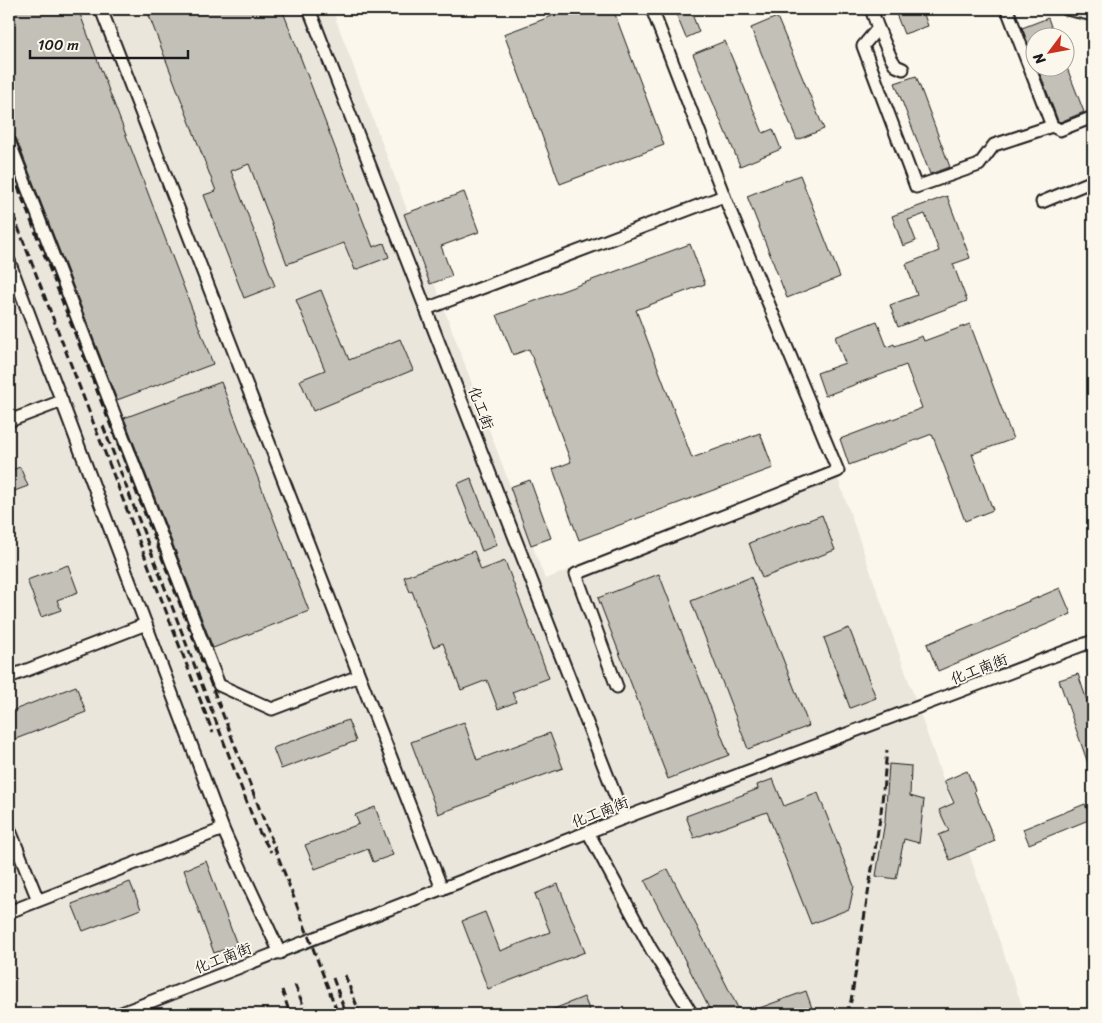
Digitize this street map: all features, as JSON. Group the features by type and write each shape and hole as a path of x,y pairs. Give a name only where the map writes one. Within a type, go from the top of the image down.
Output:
{"street":[{"path":"101,9 442,889"},
{"name":"化工街","path":"309,9 624,818"},
{"path":"617,687 576,574 838,471 724,196 652,9"},
{"path":"871,9 890,58 896,66 903,69"},
{"path":"1007,9 1052,126 1060,130 1093,117"},
{"path":"1066,9 1093,16"},
{"path":"878,28 863,46 916,187 979,165 994,145 1052,126"},
{"path":"9,141 219,685 272,709 359,676"},
{"path":"1042,202 1093,181"},
{"path":"426,309 724,196"},
{"path":"9,261 223,829 280,952"},
{"path":"9,421 62,401"},
{"path":"9,677 146,624"},
{"name":"化工南街","path":"119,1014 624,818 1093,642"},
{"path":"9,828 38,900"},
{"path":"9,912 223,829"},
{"path":"588,832 651,949 692,1014"}],"shaded area":[{"path":"9,9 332,9 545,579 835,470 1025,1014 9,1014"}],"building":[{"path":"9,9 78,9 213,364 117,400 16,138 10,134"},
{"path":"160,9 282,9 373,247 384,243 389,257 355,270 344,243 287,264 249,164 231,171 275,286 244,298 204,195 216,191 148,13"},
{"path":"571,9 613,9 664,145 560,184 504,34"},
{"path":"674,9 690,9 699,32 686,38"},
{"path":"894,9 922,9 928,26 904,34"},
{"path":"777,17 824,129 797,140 751,28"},
{"path":"1048,18 1052,28 1024,28 1024,33 1022,28"},
{"path":"725,41 763,133 773,129 781,149 740,166 693,54"},
{"path":"916,76 950,167 930,174 895,83"},
{"path":"1042,78 1071,78 1084,112 1060,122"},
{"path":"800,175 840,277 787,298 747,196"},
{"path":"464,192 479,232 441,246 452,276 430,284 404,214"},
{"path":"947,196 970,258 953,264 967,301 898,327 890,305 917,295 906,264 939,251 925,214 908,220 916,241 903,246 892,216"},
{"path":"690,244 705,284 636,310 692,458 760,433 773,468 579,540 553,469 571,462 529,349 513,355 497,315"},
{"path":"321,290 349,360 400,339 413,370 313,411 300,380 325,370 296,300"},
{"path":"877,321 887,347 922,336 924,341 970,324 1013,439 972,454 993,510 965,521 932,434 849,465 840,439 922,408 906,365 825,396 817,373 845,363 835,337"},
{"path":"221,382 309,611 213,648 124,418"},
{"path":"20,467 28,486 9,493 9,471"},
{"path":"471,478 497,545 482,551 457,484"},
{"path":"530,480 551,538 531,545 510,487"},
{"path":"822,515 835,550 762,578 749,543"},
{"path":"474,551 481,570 505,561 549,678 512,692 516,702 498,709 487,680 461,690 443,643 433,647 412,591 410,592 404,577"},
{"path":"68,565 78,592 57,600 61,610 41,617 27,580"},
{"path":"659,574 729,755 668,779 598,598"},
{"path":"751,577 809,726 748,749 691,601"},
{"path":"1060,588 1071,614 938,671 927,644"},
{"path":"849,628 876,698 850,708 824,638"},
{"path":"1078,674 1090,710 1093,709 1093,729 1091,730 1093,737 1092,775 1059,680"},
{"path":"76,686 86,712 13,740 9,730 9,712"},
{"path":"348,720 356,741 281,769 273,748"},
{"path":"464,722 477,760 550,733 563,768 438,814 411,742"},
{"path":"889,764 911,766 910,796 924,800 919,843 904,839 896,879 876,876 885,821"},
{"path":"967,771 995,841 950,860 939,835 949,831 939,810 954,803 944,781"},
{"path":"773,779 784,806 818,793 854,886 849,909 811,924 767,812 694,838 686,816 758,789 757,785"},
{"path":"1085,804 1091,819 1029,844 1023,829"},
{"path":"375,807 393,855 373,862 368,849 315,869 305,845 359,824 355,815"},
{"path":"206,861 237,945 214,953 184,870"},
{"path":"668,869 741,1014 712,1014 645,881"},
{"path":"130,882 141,909 83,931 72,904"},
{"path":"558,884 585,952 488,989 462,921 485,912 500,951 550,932 535,894"},
{"path":"806,991 814,1014 746,1013"},
{"path":"584,997 591,1014 541,1014"}],"railway":[{"path":"9,164 338,1014"},
{"path":"9,204 213,733"},
{"path":"103,426 256,826 271,852"},
{"path":"846,1014 851,1001 881,812 887,750"},
{"path":"345,975 360,1014"},
{"path":"333,978 346,1014"},
{"path":"295,985 307,1014"},
{"path":"282,990 290,1014"}]}
